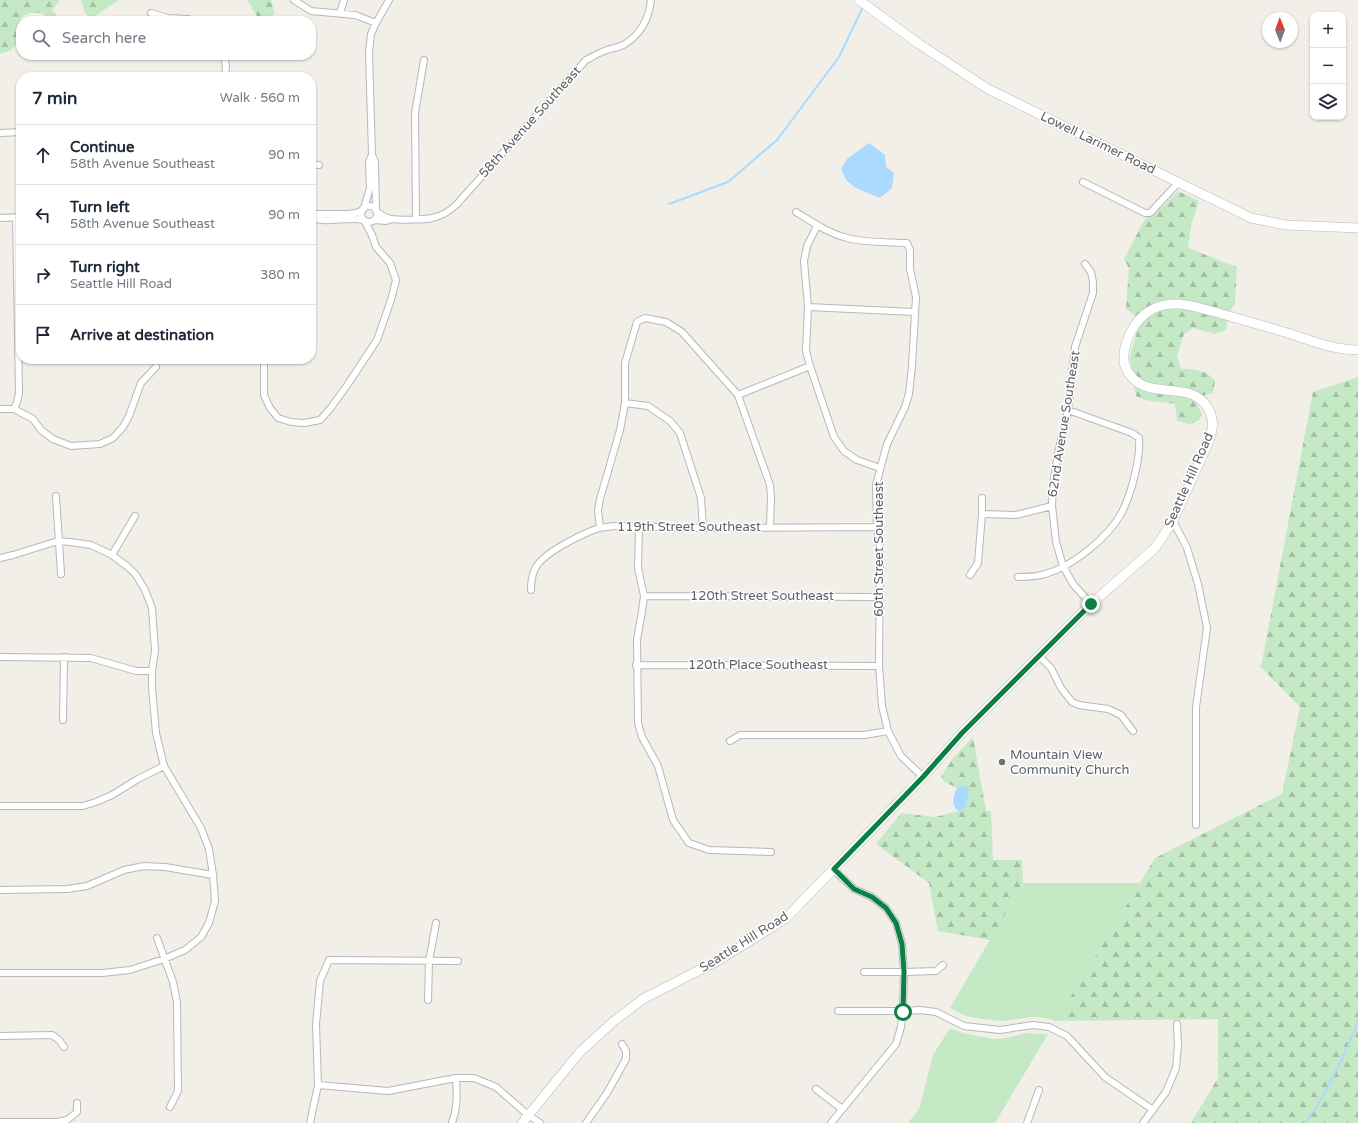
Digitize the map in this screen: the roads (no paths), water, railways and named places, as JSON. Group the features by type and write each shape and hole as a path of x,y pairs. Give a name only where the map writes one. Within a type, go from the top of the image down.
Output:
{"main road":[{"name":"Lowell Larimer Road","path":"859,0 919,44 988,89 1251,218 1286,225 1358,228"},
{"name":"Seattle Hill Road","path":"522,1123 580,1052 614,1021 643,999 719,960 785,919 923,777 962,733 1091,604 1155,548 1173,521 1211,436 1213,422 1212,416 1205,403 1192,394 1146,387 1139,384 1127,371 1124,364 1124,359 1127,340 1140,317 1156,307 1180,304 1255,323 1345,350 1358,350"}],"street":[{"path":"294,0 311,11 354,15 376,23"},
{"path":"340,14 344,0"},
{"path":"372,235 375,220 378,215 374,162 372,155 369,52 372,34 376,23 389,0"},
{"name":"58th Avenue Southeast","path":"377,211 385,217 392,219 416,219 432,218 449,211 457,204 586,60 603,51 624,44 634,37 642,28 648,17 651,0"},
{"path":"151,13 161,16"},
{"path":"225,60 225,72"},
{"path":"416,219 415,113 424,60"},
{"path":"0,133 16,132"},
{"path":"264,364 264,395 270,408 278,418 291,422 304,423 320,420 348,384 377,340 391,300 396,280 390,263 376,247 372,235 361,215 370,188 369,162 372,155"},
{"path":"1083,182 1145,213 1150,212 1178,183"},
{"path":"316,214 356,213 372,207 377,211"},
{"path":"796,212 818,226 807,246 804,261 808,307 806,351 810,366 834,437 844,451 857,460 880,468"},
{"path":"0,218 16,217"},
{"path":"316,219 337,220 354,218 371,222 375,220"},
{"name":"58th Avenue Southeast","path":"375,220 386,221 392,219"},
{"name":"60th Street Southeast","path":"818,226 846,238 907,243 910,250 910,269 916,297 909,394 905,407 887,444 876,485 877,527 880,547 879,666 882,706 888,731 901,756 923,777"},
{"name":"62nd Avenue Southeast","path":"1085,264 1091,272 1093,293 1075,347 1068,410 1057,461 1053,485 1052,506 1056,542 1063,566 1073,584 1091,604"},
{"path":"808,307 915,312"},
{"path":"600,528 598,510 600,499 620,430 625,403 625,363 637,322 645,318 666,322 682,332 738,395 770,485 770,527"},
{"path":"14,409 19,394 19,364"},
{"path":"738,395 810,366"},
{"path":"0,409 14,409 33,419 41,430 53,439 71,446 100,444 113,438 123,427 129,416 141,383 156,367"},
{"path":"625,403 648,406 670,420 680,433 701,498 703,528"},
{"path":"1018,577 1031,577 1046,574 1075,560 1092,547 1109,530 1122,512 1131,489 1140,450 1139,438 1132,433 1068,410"},
{"path":"56,496 61,574"},
{"path":"970,575 978,563 982,498"},
{"path":"982,514 1016,515 1052,506"},
{"path":"112,555 135,516"},
{"path":"1173,521 1187,548 1198,584 1207,628 1196,707 1196,825"},
{"name":"119th Street Southeast","path":"531,590 531,579 535,568 545,556 569,542 600,528 614,526 703,528 877,527"},
{"path":"639,527 638,568 644,596 636,640 638,722 642,737 658,766 672,820 689,843 709,850 771,852"},
{"path":"0,558 13,556 58,541 91,545 112,555 136,575 145,590 152,608 155,651 152,670 153,706 156,733 164,766 201,828 209,849 215,901 209,923 201,937 185,950 164,959 130,970 102,973 0,973"},
{"name":"120th Street Southeast","path":"644,596 879,597"},
{"path":"1039,656 1051,668 1061,688 1072,702 1079,705 1108,709 1121,714 1133,731"},
{"path":"0,657 91,658 136,671 152,670"},
{"path":"63,720 64,657"},
{"name":"120th Place Southeast","path":"636,665 879,666"},
{"path":"730,741 740,735 864,735 888,731"},
{"path":"0,806 83,806 112,796 138,779 164,766"},
{"path":"0,890 67,889 88,886 124,870 144,866 165,867 213,874"},
{"path":"830,1123 896,1044 901,1027 903,1012 904,972 902,944 896,923 890,913 872,897 854,889 834,869"},
{"path":"428,1000 429,961 436,923"},
{"path":"157,938 173,982 177,1002 178,1091 170,1107"},
{"path":"310,1123 318,1085 316,1024 320,981 329,960 458,961"},
{"path":"864,972 936,971 943,966"},
{"path":"838,1011 903,1012 920,1010 936,1012 964,1026 986,1029 1000,1030 1033,1025 1049,1027 1067,1036 1105,1077 1153,1110"},
{"path":"1143,1123 1166,1092 1176,1068 1178,1046 1176,1024"},
{"path":"0,1036 52,1035 59,1040 64,1047"},
{"path":"586,1123 626,1060 626,1051 622,1044"},
{"path":"452,1123 456,1112 458,1099 456,1078"},
{"path":"318,1085 388,1091 456,1078 474,1078 496,1087 528,1115 540,1123"},
{"path":"816,1089 842,1109"},
{"path":"1027,1123 1039,1090"},
{"path":"0,1122 56,1122 68,1120 77,1112 78,1103"}],"water":[{"path":"869,143 885,155 886,167 894,173 892,188 880,198 856,188 846,180 841,169 847,159"},
{"path":"959,786 967,787 969,792 966,806 963,810 959,811 954,806 953,801"}],"waterway":[{"path":"669,204 728,182 777,140 839,57 863,7"},
{"path":"1305,1123 1319,1103 1343,1057 1358,1022"}],"place":[{"name":"Mountain View Community Church","path":"1002,762"}]}
